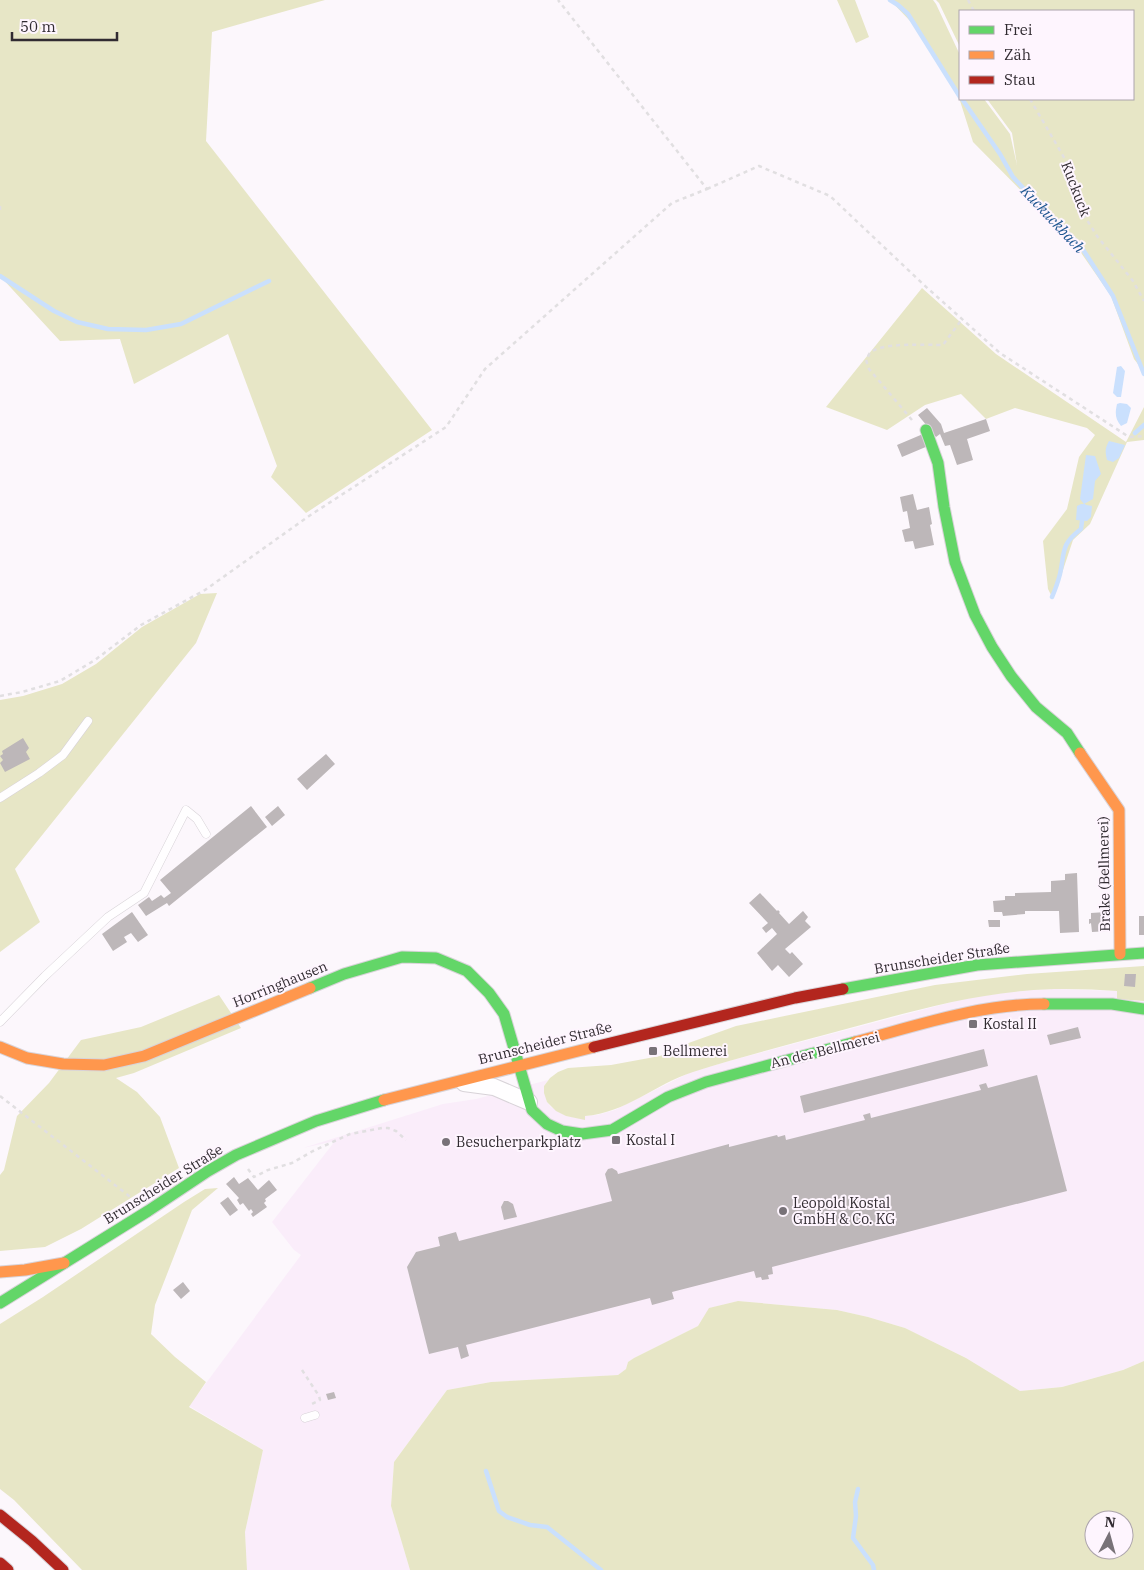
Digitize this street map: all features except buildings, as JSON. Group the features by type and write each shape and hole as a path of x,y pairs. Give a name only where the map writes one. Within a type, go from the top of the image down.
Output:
{"main road":[{"name":"Brake (Bellmerei)","path":"926,430 938,463 944,507 955,562 992,647 1011,676 1036,707 1067,733 1119,810 1120,954"},
{"name":"Brunscheider Straße","path":"0,1303 236,1155 316,1121 402,1094 794,998 977,965 1144,953"},
{"name":"Horringhausen","path":"0,1047 27,1058 63,1064 104,1065 144,1056 344,974 402,957 436,958 467,971 489,993 504,1014 519,1066"},
{"name":"An der Bellmerei","path":"519,1066 532,1110 547,1124 562,1131 582,1134 596,1133 621,1126 668,1097 706,1082 970,1012 1021,1004 1112,1004 1144,1009"},
{"path":"0,1272 25,1270 64,1263"},
{"path":"0,1515 63,1570"},
{"path":"0,1562 8,1570"}],"street":[{"name":"An der Bellmerei","path":"454,1081 494,1087 529,1102"}],"lane":[{"path":"0,798 63,755 88,721"},
{"path":"0,1022 45,976 108,917 144,893 186,810 197,819 206,834"},
{"path":"305,1418 315,1415"}],"path":[{"path":"558,0 707,188"},
{"name":"Kuckuck","path":"1031,100 1069,166 1082,212 1097,236 1133,281 1144,301"},
{"path":"0,696 60,681 95,660 140,625 205,590 309,516 446,427 485,369 672,203 759,166 830,196 1000,353 1129,437 1144,436"},
{"path":"926,430 908,416 868,369 866,360 870,353 891,346 944,345 962,319"},
{"path":"0,1096 148,1211"},
{"path":"236,1155 254,1176 292,1163 350,1134 388,1128 396,1131 406,1140"},
{"path":"302,1370 320,1400 310,1405 305,1418"}],"shaded area":[{"path":"1024,990 1118,991 1117,999 1144,1001 1144,1361 1123,1370 1062,1387 1020,1391 966,1358 905,1328 837,1310 738,1301 710,1308 698,1326 634,1358 628,1362 626,1369 618,1375 491,1382 447,1390 394,1462 391,1506 410,1570 247,1570 245,1532 263,1450 189,1406 301,1255 294,1250 272,1222 335,1141 303,1148 443,1104 476,1099 548,1080 544,1086 547,1102 551,1107 566,1116 585,1119 585,1116 615,1110 691,1072 733,1060 967,998"}],"green space":[{"path":"0,0 325,0 212,32 206,141 432,430 306,513 271,477 277,466 228,334 134,384 120,339 60,341 0,276"},
{"path":"837,0 855,0 869,37 856,43"},
{"path":"890,0 933,0 959,53 959,98 956,88 911,22"},
{"path":"936,0 1144,0 1144,372 1134,359 1111,296 1077,247 973,142 960,100 985,100 1010,134 1017,165 1012,133 988,100 1134,100 1134,10 959,10 959,45"},
{"path":"922,288 996,354 1126,442 1144,407 1144,440 1127,442 1090,524 1073,540 1052,597 1048,589 1043,541 1067,509 1079,457 1095,435 1087,428 1015,408 986,419 961,394 925,405 887,430 826,407"},
{"path":"217,593 196,643 15,869 40,922 0,952 0,700 23,696 62,684 96,664 142,627 200,594"},
{"path":"1144,966 1144,1001 1117,999 1117,991 1058,989 998,994 947,1003 775,1048 693,1072 679,1077 614,1110 585,1116 585,1120 566,1116 556,1111 547,1102 544,1093 544,1086 550,1078 568,1068 611,1065 660,1056 683,1045 736,1026 935,985 1027,974"},
{"path":"219,995 241,1028 134,1073 116,1078 137,1092 160,1117 179,1168 81,1229 45,1247 0,1251 0,1175 4,1170 17,1116 49,1083 81,1040 141,1027"},
{"path":"218,1188 192,1210 155,1305 151,1334 175,1357 206,1382 189,1407 263,1450 245,1532 247,1570 82,1570 14,1500 0,1489 0,1324 184,1202 205,1189"},
{"path":"738,1301 837,1310 905,1328 966,1358 1020,1391 1062,1387 1123,1370 1144,1361 1144,1570 410,1570 391,1506 394,1462 447,1390 491,1382 618,1375 626,1369 628,1362 634,1358 698,1326 709,1308"}],"water":[{"path":"1121,366 1125,371 1121,397 1117,397 1113,393 1117,367"},
{"path":"1117,404 1127,404 1131,408 1127,423 1121,426 1116,413"},
{"path":"1109,441 1125,445 1119,458 1113,462 1107,460 1106,457 1106,448"},
{"path":"1086,455 1095,456 1101,474 1095,481 1093,499 1084,504 1080,499"},
{"path":"1081,504 1092,506 1091,517 1087,521 1076,520 1077,506"}],"waterway":[{"name":"Kuckuckbach","path":"890,0 908,14 959,95"},
{"name":"Kuckuckbach","path":"963,100 1000,154 1013,177 1080,245 1113,296 1144,374"},
{"path":"0,276 54,311 77,322 108,329 146,330 181,324 269,281"},
{"name":"Kuckuckbach","path":"1135,433 1144,425"},
{"name":"Kuckuckbach","path":"1052,597 1059,577 1066,544 1081,529 1084,506"},
{"path":"486,1471 499,1511 507,1517 530,1525 547,1527 601,1570"},
{"path":"858,1489 855,1502 856,1516 853,1538 873,1565 874,1570"}],"traffic: fast":[{"path":"926,430 938,463 944,507 955,562 975,615 992,647 1011,676 1036,707 1067,733 1080,753"},
{"path":"843,989 977,965 1144,953"},
{"path":"310,988 344,974 402,957 436,958 467,971 489,993 504,1014 532,1110 547,1124 562,1131 582,1134 612,1130 668,1097 706,1082 855,1042"},
{"path":"1044,1004 1112,1004 1144,1009"},
{"path":"0,1303 236,1155 316,1121 384,1100"}],"traffic: slow":[{"path":"1080,753 1119,810 1120,954"},
{"path":"0,1047 27,1058 63,1064 104,1065 144,1056 310,988"},
{"path":"855,1042 972,1012 1020,1005 1044,1004"},
{"path":"384,1100 594,1047"},
{"path":"0,1272 25,1270 64,1263"}],"traffic: jam":[{"path":"594,1047 795,998 843,989"},
{"path":"0,1515 63,1570"},
{"path":"0,1563 8,1570"}],"place":[{"name":"Kostal II","path":"973,1024"},
{"name":"Bellmerei","path":"653,1051"},
{"name":"Kostal I","path":"616,1140"},
{"name":"Besucherparkplatz","path":"446,1142"},
{"name":"Leopold Kostal GmbH & Co. KG","path":"783,1211"}]}
